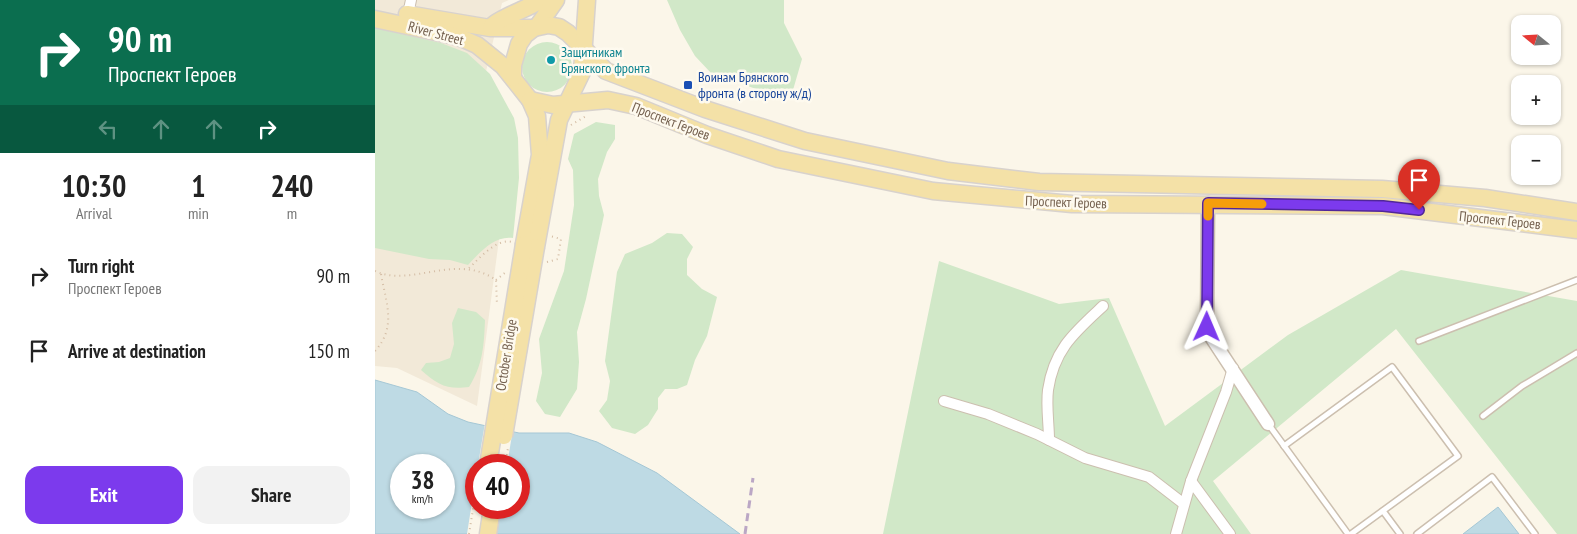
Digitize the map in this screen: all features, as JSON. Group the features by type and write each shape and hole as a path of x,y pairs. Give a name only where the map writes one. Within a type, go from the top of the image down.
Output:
{"main road":[{"path":"490,28 497,21 516,14 541,0"},
{"path":"535,244 540,155 537,116 530,100 513,78 513,65 519,44 525,35 536,28 556,0"},
{"path":"535,244 557,129 567,102 582,72 587,0"},
{"name":"River Street","path":"375,8 408,13 477,45 503,66 513,78"},
{"path":"408,13 490,28 536,28 548,25 559,27 583,48"},
{"name":"River Street","path":"375,19 408,13"},
{"name":"Проспект Героев","path":"583,48 605,71 705,110 805,141 948,171 1039,182 1382,188 1485,198 1577,212"},
{"path":"530,100 553,105 567,102"},
{"name":"Проспект Героев","path":"567,102 608,100 636,106 707,135 777,159 933,191 1072,204 1208,203 1383,206 1565,227 1577,230"},
{"name":"October Bridge","path":"490,454 535,244"},
{"name":"October Bridge","path":"501,454 535,244"},
{"path":"477,534 479,519"},
{"path":"488,534 490,519"}],"street":[{"path":"1208,203 1207,327 1209,334 1268,424"},
{"path":"1049,440 1048,391 1055,363 1067,341 1103,306"},
{"path":"1176,534 1191,481 1226,392 1233,368"},
{"path":"944,401 988,414 1049,440 1085,458 1149,477 1184,504"},
{"path":"1191,481 1230,534"}],"lane":[{"path":"1419,341 1577,280"},
{"path":"1483,416 1523,386 1577,353"},
{"path":"1268,424 1284,446 1350,534 1458,456 1392,367 1284,446"},
{"path":"1417,534 1493,477 1535,534"},
{"path":"1383,511 1400,534"}],"path":[{"path":"569,127 587,115"},
{"path":"535,244 548,236 561,239"},
{"path":"469,268 493,247 508,241"},
{"path":"375,271 381,274 402,274 469,268 485,273 496,280 497,305"},
{"path":"375,351 382,344 390,322 381,274"},
{"path":"469,534 471,519"}],"shaded area":[{"path":"375,0 509,0 502,3 484,80 510,156 477,406 397,368 375,366"}],"green space":[{"path":"667,0 784,0 784,23 802,59 793,90 773,95 711,73 695,56 680,30"},
{"path":"375,28 441,43 467,53 490,74 514,118 518,138 519,178 513,238 500,239 488,245 468,265 450,260 429,259 375,248"},
{"path":"547,42 557,44 565,49 570,57 572,67 570,77 565,85 557,90 547,92 537,90 529,85 524,77 522,67 524,57 529,49 537,44"},
{"path":"596,122 615,125 615,139 607,152 598,179 599,196 604,215 577,332 579,362 577,389 560,417 545,414 536,401 542,373 539,339 564,271 574,205 573,170 568,159 574,134"},
{"path":"667,233 682,234 693,247 687,259 687,275 702,289 717,297 707,336 695,360 687,385 677,389 665,389 658,398 658,409 648,425 635,434 612,428 599,411 607,400 610,381 605,361 617,272 625,254 652,243"},
{"path":"939,261 1059,304 1109,298 1165,426 1288,335 1401,270 1577,301 1577,534 1557,534 1396,329 1213,481 1251,534 883,534"},
{"path":"458,308 476,312 485,320 480,363 474,379 469,387 455,388 438,383 421,370 426,363 439,362 450,358 454,344 452,323"}],"water":[{"path":"375,380 417,392 448,414 468,422 519,433 569,433 597,442 657,473 740,534 375,534"},
{"path":"1498,507 1519,534 1463,534"}],"pier":[{"path":"485,423 513,429 509,454 480,454"},
{"path":"469,519 498,519 495,534 467,534"}],"railway":[{"path":"745,534 753,478"}],"slow traffic":[{"path":"1208,216 1208,203 1262,204"}],"place":[{"name":"Защитникам Брянского фронта","path":"551,60"},
{"name":"Воинам Брянского фронта (в сторону ж/д)","path":"688,85"}],"route":[{"path":"1207,327 1208,203 1383,206 1419,210"}]}
